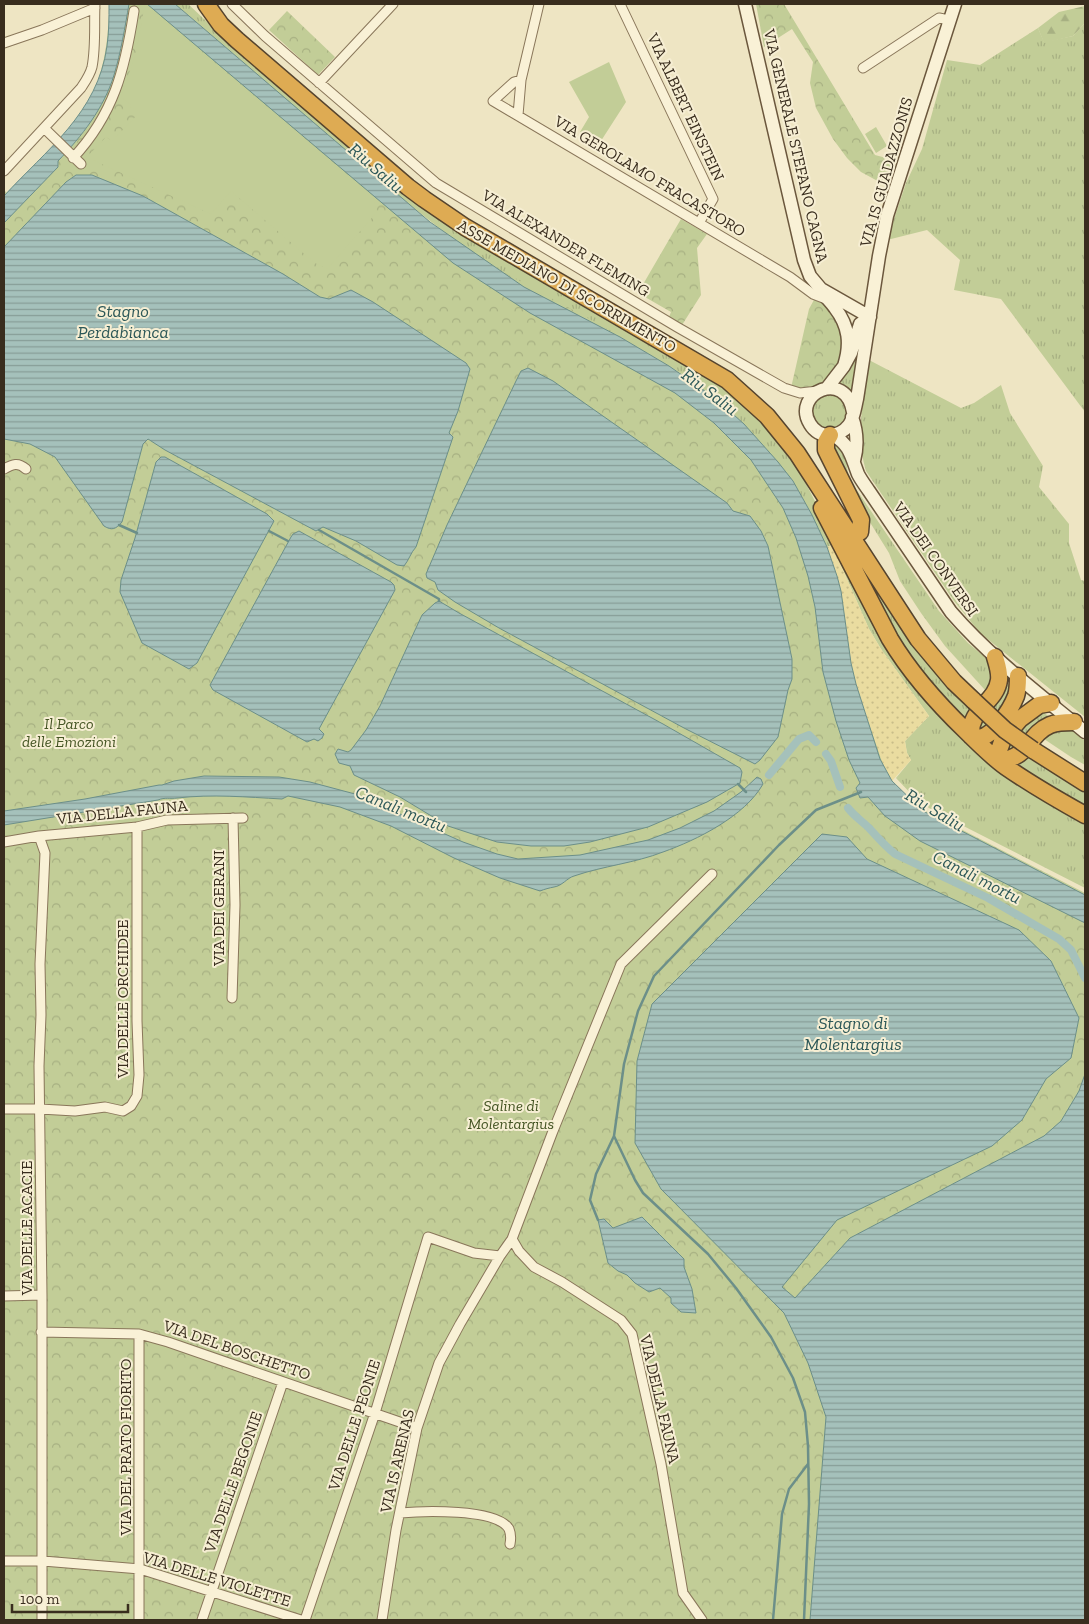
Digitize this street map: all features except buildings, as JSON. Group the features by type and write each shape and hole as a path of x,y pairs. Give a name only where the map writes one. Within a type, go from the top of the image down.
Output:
{"highway":[{"path":"196,4 221,25"},
{"name":"ASSE MEDIANO DI SCORRIMENTO","path":"206,4 221,25 408,187 444,214 727,380 746,396 780,430 810,472 918,639 954,682 977,698"},
{"name":"ASSE MEDIANO DI SCORRIMENTO","path":"218,4 243,32 434,196 452,209 708,358 746,384 782,417 803,443 926,633 977,698 1005,730 1085,772"},
{"path":"832,435 826,442 826,450 861,520 860,532"},
{"path":"810,472 808,480 898,654 940,706 999,761 1039,788 1085,815"},
{"path":"971,736 970,725 976,714 996,690 999,681 999,669 995,656"},
{"path":"971,736 979,738 997,726 1010,708 1016,694 1018,676"},
{"path":"999,761 998,753 1003,740 1020,719 1039,705 1051,703"},
{"path":"999,761 1017,757 1039,732 1049,725 1060,722 1079,727"},
{"name":"ASSE MEDIANO DI SCORRIMENTO","path":"1036,746 1058,767 1085,783"}],"street":[{"name":"VIA ALEXANDER FLEMING","path":"232,4 249,23 436,183 677,327 784,388 800,393 823,389"},
{"path":"319,83 393,4"},
{"path":"518,115 521,80 539,4"},
{"name":"VIA ALBERT EINSTEIN","path":"620,4 713,199 699,223"},
{"name":"VIA GENERALE STEFANO CAGNA","path":"745,4 804,260 810,276 827,299 859,318 870,317"},
{"name":"VIA IS GUADAZZONIS","path":"854,419 887,216 955,4"},
{"path":"4,42 42,30 95,6 92,67 81,88 4,170"},
{"path":"44,128 74,159 87,143 97,128 117,88 127,54 134,11"},
{"path":"864,68 939,18 949,20"},
{"name":"VIA GEROLAMO FRACASTORO","path":"521,80 514,82 493,101 790,277 807,290 827,299"},
{"path":"790,277 800,279 810,276"},
{"path":"827,299 845,325 848,333 848,352 844,366"},
{"name":"VIA GENERALE STEFANO CAGNA","path":"827,299 870,317"},
{"path":"854,461 843,441 832,435 821,434 809,424 806,415 807,405 809,400 823,389 844,366 851,353 859,327 870,317"},
{"path":"823,389 838,389 852,403 854,419 844,430 832,435"},
{"name":"VIA DEI CONVERSI","path":"854,419 856,452 854,461 859,475 951,612 995,656 1079,727"},
{"path":"4,469 21,464 26,469"},
{"name":"VIA DELLA FAUNA","path":"4,842 39,836 137,827 167,820 238,818"},
{"name":"VIA DEI GERANI","path":"232,998 238,818"},
{"name":"VIA DELLE ORCHIDEE","path":"40,1109 75,1111 105,1107 123,1112 131,1106 137,1096 139,1076 136,972 137,827"},
{"name":"VIA DELLE ACACIE","path":"39,836 45,853 40,964 42,1620"},
{"path":"512,1239 553,1131 621,964 712,874"},
{"path":"4,1109 40,1109"},
{"name":"VIA DELLE PEONIE","path":"303,1620 375,1413 428,1237 474,1253 500,1256"},
{"name":"VIA DELLA FAUNA","path":"512,1239 519,1251 534,1267 562,1282 621,1320 632,1334 661,1464 683,1593 702,1620"},
{"name":"VIA IS ARENAS","path":"382,1620 417,1428 439,1363 500,1256 512,1239"},
{"path":"4,1296 42,1295"},
{"name":"VIA DEL BOSCHETTO","path":"42,1332 139,1334 168,1342 417,1428"},
{"name":"VIA DEL PRATO FIORITO","path":"139,1334 139,1620"},
{"name":"VIA DELLE BEGONIE","path":"202,1620 283,1382"},
{"path":"400,1513 422,1511 492,1518 502,1522 509,1529 510,1544"},
{"name":"VIA DELLE VIOLETTE","path":"4,1561 42,1561 140,1569 303,1620"}],"green space":[{"name":"Saline di Molentargius","path":"110,4 173,4 389,192 458,245 682,374 731,411 761,441 792,483 850,670 885,770 896,787 918,807 1085,893 1085,1620 4,1620 4,190 7,193 71,127 82,112 98,80 103,61 107,42"},
{"path":"145,4 373,196 377,212 327,269 315,263 231,191 211,214 93,160 84,160 106,137 112,141 140,112 130,107 131,105 121,97 136,53"},
{"path":"175,4 188,4 249,61 388,180 718,380 759,415 798,468 874,617 918,687 939,716 1085,820 1085,888 932,810 916,799 896,778 911,760 907,753 905,741 929,716 869,629 832,545 827,547 802,497 682,374 620,337 589,322 500,271 458,243 391,190"},
{"path":"756,4 784,4 875,155 894,160 885,185 861,172 847,158 833,139 816,108 810,83 813,62 792,29 764,47"},
{"path":"1085,6 1085,23 1073,36 1044,43 1038,28 1059,12"},
{"path":"287,11 335,57 318,75 269,30"},
{"path":"1085,23 1085,412 1001,299 954,290 960,260 927,230 887,240 906,183 922,149 947,60 980,65 1038,28 1044,42 1073,36"},
{"path":"609,62 626,102 599,144 580,132 589,117 569,82"},
{"path":"876,127 887,146 876,153 865,134"},
{"path":"681,219 707,234 697,248 701,295 682,325 669,317 671,312 638,293"},
{"path":"815,298 836,314 845,354 825,382 811,388 791,388 809,309"},
{"path":"862,330 853,393 851,393 838,384 851,369"},
{"path":"869,360 961,408 974,403 1001,385 1010,413 1043,466 1039,487 1069,524 1069,543 1081,580 1085,581 1085,717 980,633 954,601 866,471 861,444 861,430"},
{"path":"829,394 841,400 847,412 841,424 829,430 817,424 811,412 817,400"},
{"path":"835,443 845,454 848,474 856,489 939,611 968,643 991,662 996,682 968,723 906,656 838,529 970,706 985,690 945,646 900,581 889,553 858,503 832,445"},
{"path":"1005,680 1014,688 1014,694 984,733 977,725"},
{"path":"1041,710 1053,720 1015,756 1004,749 1010,737"},
{"path":"1070,728 1085,741 1085,765 1041,737 1046,732"},
{"path":"1028,753 1085,788 1085,808 1018,764"}],"sand":[{"path":"832,545 869,629 929,716 905,741 907,753 911,760 892,781 883,765 857,688 848,648 840,591 827,547"}],"water":[{"path":"109,4 129,4 123,40 110,87 84,132 58,161 58,167 4,223 4,196 68,129 82,111 93,91 102,70 107,46"},
{"path":"147,4 175,4 430,222 524,287 620,337 669,366 715,398 744,424 793,481 827,547 841,591 851,663 856,684 880,759 892,781 923,811 1085,895 1085,923 920,841 885,816 868,797 860,798 856,788 860,783 849,760 836,721 823,672 815,607 796,538 783,508 751,460 714,423 675,393 530,313 453,263"},
{"name":"Stagno Perdabianca","path":"76,175 92,175 143,196 283,274 320,297 329,299 351,290 373,302 466,363 470,369 458,411 449,433 453,437 416,547 404,566 397,565 356,541 323,527 316,531 148,439 143,444 122,522 112,529 104,526 55,457 30,444 4,439 4,247 66,182"},
{"path":"528,368 553,381 727,503 733,511 750,516 761,531 768,546 792,659 792,679 778,737 755,764 684,728 499,628 455,602 438,590 435,582 427,578 426,574 447,525 516,381 521,371"},
{"path":"161,457 165,457 267,514 274,521 197,663 189,669 142,643 120,592 121,580 156,462"},
{"path":"299,531 391,582 395,590 319,729 324,734 322,738 318,741 314,739 307,742 213,690 210,685 291,537"},
{"path":"439,601 740,768 742,772 740,783 707,802 648,827 590,842 564,846 531,846 497,842 448,826 400,797 354,775 350,766 339,763 335,754 338,749 348,752 351,750 366,730 380,706 422,615"},
{"path":"204,776 279,777 310,782 355,794 463,842 518,859 580,855 648,840 680,828 714,811 741,792 757,777 761,779 763,784 745,806 705,834 652,856 574,876 562,884 540,891 500,878 454,858 391,826 340,807 288,796 282,799 216,796 165,798 4,825 4,811 85,799"},
{"name":"Stagno di Molentargius","path":"822,834 847,837 867,859 1019,930 1051,961 1079,1018 1071,1058 1046,1079 1022,1120 992,1146 837,1220 782,1287 795,1298 850,1238 1044,1136 1061,1121 1079,1091 1085,1074 1085,1620 810,1620 826,1417 808,1363 784,1313 661,1189 635,1143 637,1061 652,1004"},
{"path":"642,1217 684,1259 684,1267 692,1289 696,1313 681,1312 671,1303 671,1298 660,1288 649,1292 608,1263 598,1220 604,1219 613,1228"}],"waterway":[{"path":"119,525 137,533"},
{"path":"319,530 439,599 439,601"},
{"path":"269,531 288,541"},
{"name":"Canali mortu","path":"769,775 799,739 809,735 816,742"},
{"name":"Canali mortu","path":"826,754 831,761 840,787"},
{"path":"738,784 746,792"},
{"path":"598,1220 590,1200 596,1174 614,1136 624,1064 638,1011 654,976 779,845 816,810 861,792"},
{"name":"Canali mortu","path":"848,808 895,854 988,898 1059,939 1071,950 1085,978"},
{"path":"614,1136 643,1193 708,1254 736,1288 771,1337 793,1378 805,1412 808,1446 809,1504 804,1620"},
{"path":"773,1620 782,1514 789,1489 808,1464"}],"water label":[{"name":"Riu Saliu","path":"376,168"},
{"name":"Riu Saliu","path":"710,392"},
{"name":"Riu Saliu","path":"935,810"}],"park label":[{"name":"Il Parco delle Emozioni","path":"69,732"}]}
